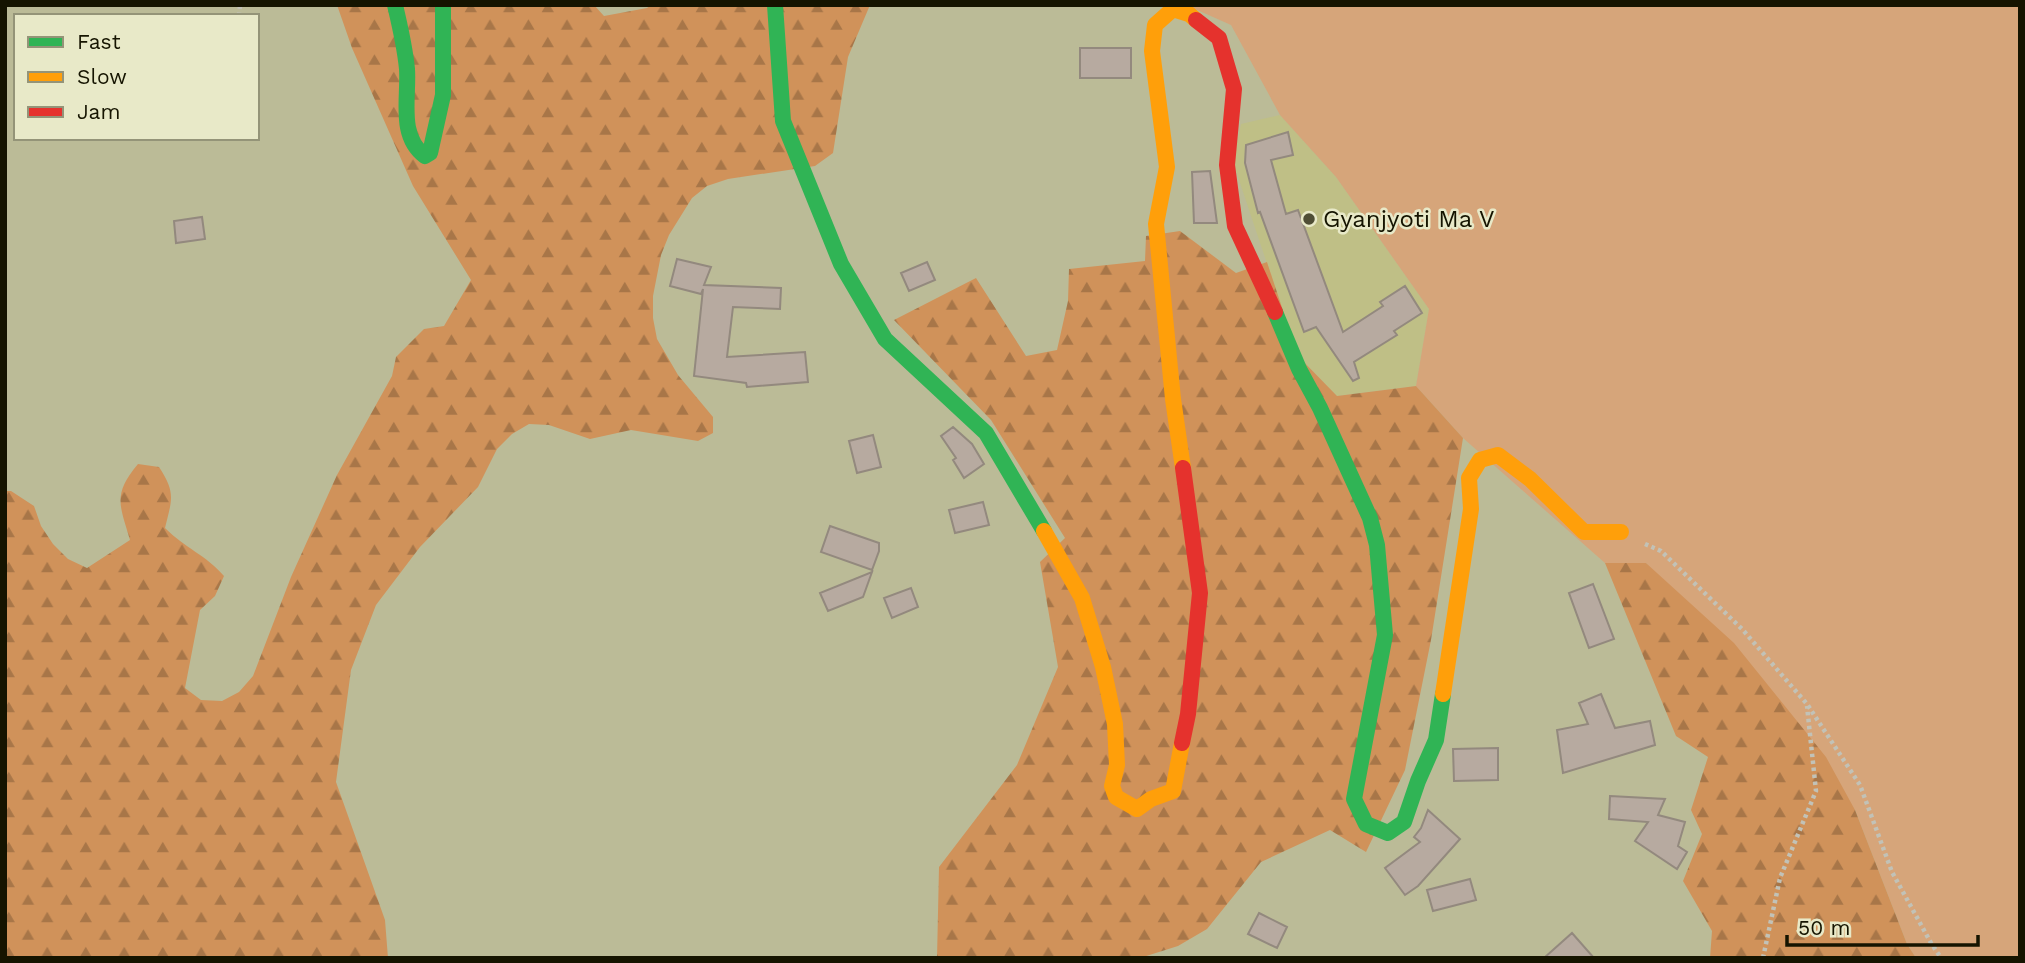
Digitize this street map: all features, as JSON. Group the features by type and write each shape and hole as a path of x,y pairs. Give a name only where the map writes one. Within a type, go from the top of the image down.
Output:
{"street":[{"path":"395,5 407,71 408,130 414,148 425,156 430,153 443,95 443,5"},
{"path":"775,5 783,121 841,264 885,340 986,433 1082,598 1103,667 1115,724 1117,765 1112,786 1116,797 1137,809 1151,799 1173,791 1188,714 1200,593 1173,399 1156,224 1167,167 1152,51 1155,25 1173,9 1189,14 1219,38 1234,89 1227,165 1235,226 1370,518 1377,545 1385,635 1354,799 1366,824 1388,833 1404,821 1436,740 1471,509 1469,478 1480,460 1498,455 1530,479 1584,532 1621,532"}],"path":[{"path":"1621,532 1661,551 1742,629 1807,704 1860,785 1892,872 1941,958"},
{"path":"1763,958 1780,878 1816,792 1807,704"}],"shaded area":[{"path":"1186,5 2020,5 2020,958 1916,958 1907,944 1855,810 1646,563 1605,563 1463,438 1416,386 1429,309 1336,177 1280,115 1231,25"},
{"name":"Gyanjyoti Ma V","path":"1280,115 1336,177 1429,309 1416,386 1337,396 1298,356 1233,162 1241,124"}],"green space":[{"path":"337,5 594,5 604,16 651,5 870,5 848,57 833,153 815,166 728,179 707,186 692,198 669,235 661,255 653,296 657,339 678,375 713,417 713,433 698,441 631,430 590,439 549,425 529,424 512,434 497,449 478,487 420,547 376,605 351,670 336,782 385,920 388,958 5,958 5,491 11,491 34,506 41,526 53,544 68,559 87,568 130,540 120,500 124,484 130,475 138,464 159,467 168,483 171,496 165,528 224,576 215,596 200,610 185,688 201,700 222,701 239,692 253,676 291,577 337,475 392,376 396,357 424,329 444,326 471,280 413,186 352,48"},
{"path":"1180,231 1236,273 1267,262 1298,356 1337,396 1416,386 1463,438 1431,640 1405,770 1366,852 1330,830 1261,862 1207,929 1178,946 1140,958 937,958 939,867 1017,765 1058,667 1040,562 1065,538 991,420 894,320 976,278 1026,356 1057,350 1068,301 1069,269 1145,261 1146,236"},
{"path":"1605,563 1646,563 1734,643 1826,757 1855,810 1907,944 1916,958 1710,958 1712,931 1683,881 1702,834 1691,810 1708,757 1676,736"}],"building":[{"path":"1080,48 1131,48 1131,78 1080,78"},
{"path":"1288,132 1293,155 1271,160 1286,214 1298,210 1343,332 1383,306 1380,302 1405,286 1422,313 1394,331 1397,335 1354,362 1359,378 1353,381 1316,327 1304,332 1260,212 1258,213 1245,163 1246,145"},
{"path":"1210,171 1217,223 1194,223 1192,172"},
{"path":"202,217 205,239 176,243 174,221"},
{"path":"677,259 711,267 704,285 781,288 780,309 733,307 727,357 805,352 808,382 747,387 746,383 694,376 703,289 701,294 670,286"},
{"path":"927,262 935,280 909,291 901,273"},
{"path":"953,427 972,444 984,464 964,478 953,460 956,458 941,436"},
{"path":"873,435 881,467 857,473 849,441"},
{"path":"983,502 989,525 955,533 949,510"},
{"path":"830,526 879,543 872,570 821,552"},
{"path":"872,572 863,597 828,611 820,593"},
{"path":"1593,584 1614,639 1589,648 1569,593"},
{"path":"911,588 918,607 892,618 884,598"},
{"path":"1601,694 1615,728 1650,721 1655,745 1563,773 1557,730 1588,724 1579,703"},
{"path":"1498,748 1498,780 1454,781 1453,749"},
{"path":"1610,796 1665,799 1658,815 1685,822 1678,846 1687,852 1677,869 1635,841 1648,822 1609,819"},
{"path":"1428,810 1460,839 1418,886 1405,895 1385,868 1420,842 1414,837"},
{"path":"1470,879 1476,900 1433,911 1427,890"},
{"path":"1259,913 1287,927 1277,948 1248,934"},
{"path":"1572,933 1594,958 1544,958"}],"traffic: fast":[{"path":"395,5 407,69 408,127 411,138 425,156 430,153 443,95 443,5"},
{"path":"775,5 783,121 841,264 885,339 986,433 1044,531"},
{"path":"1275,312 1370,518 1377,545 1385,635 1354,799 1366,824 1388,833 1404,822 1436,740 1443,694"}],"traffic: slow":[{"path":"1183,468 1173,399 1156,224 1167,167 1152,51 1155,25 1173,9 1189,14 1196,20"},
{"path":"1443,694 1471,509 1469,478 1480,460 1498,455 1530,479 1584,532 1621,532"},
{"path":"1044,531 1082,598 1103,667 1115,724 1117,765 1112,786 1116,797 1137,809 1151,799 1173,791 1182,743"}],"traffic: jam":[{"path":"1196,20 1219,38 1234,89 1227,165 1235,226 1275,312"},
{"path":"1182,743 1188,714 1200,593 1183,468"}],"place":[{"name":"Gyanjyoti Ma V","path":"1309,219"}]}
